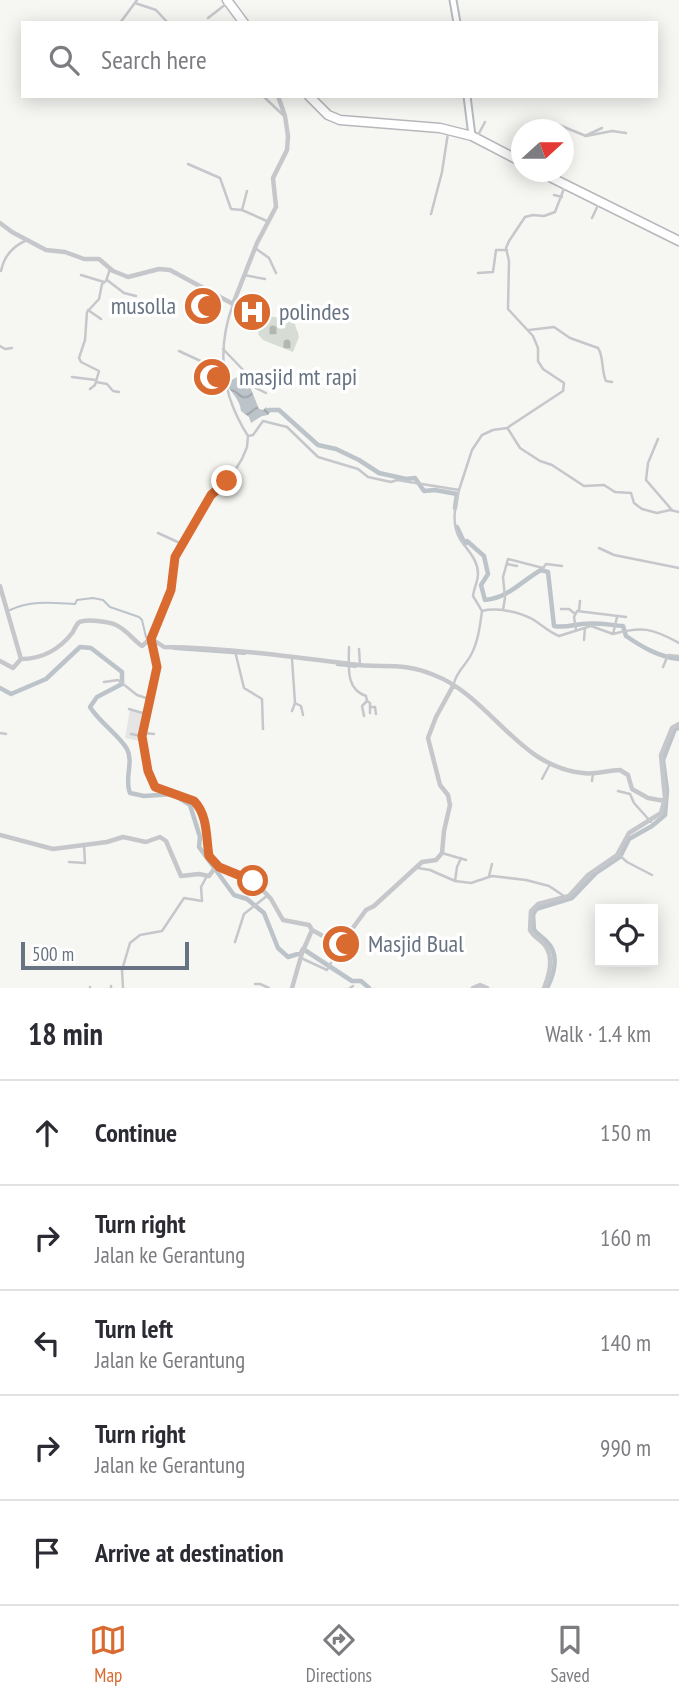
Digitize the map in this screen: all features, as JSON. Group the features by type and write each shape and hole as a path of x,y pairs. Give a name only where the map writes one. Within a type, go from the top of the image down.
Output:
{"highway":[{"path":"228,1 243,21"},
{"path":"311,98 328,115 340,120 429,126 448,130 474,137 511,156"},
{"path":"559,182 679,241"}],"main road":[{"path":"453,0 457,21"},
{"path":"467,98 474,137"}],"street":[{"path":"131,0 158,11 166,21"},
{"path":"208,18 228,1"},
{"path":"122,21 136,3"},
{"path":"265,98 285,116"},
{"path":"0,661 12,668 21,659 47,654 64,643 77,623 82,621 115,624 143,646 151,639 168,600 172,588 173,563 182,544 211,495 230,478 246,451 248,436 228,396 224,380 223,339 244,275 276,206 273,178 288,144 285,116 279,98"},
{"path":"474,137 485,122"},
{"path":"584,136 602,128"},
{"path":"431,214 442,172 448,130"},
{"path":"574,132 584,136 612,131 626,133"},
{"path":"188,164 219,177 232,210 242,210 269,222"},
{"path":"151,639 157,667 142,735 147,767 154,785 158,789 196,803 208,835 208,855 216,865 247,877 268,895 283,920 309,925 312,930 332,941 339,936 347,936 366,909 374,906 423,862 437,860 442,853 450,803 440,786 428,740 432,724 453,686 456,673 465,664 473,649 482,611 473,596 477,568 471,551 462,542 456,528 455,511 459,489 472,450 482,435 507,428 533,409 559,396 564,388 562,381 550,376 540,365 538,348 528,330 507,307 507,250 510,238 525,217 553,214 565,185"},
{"path":"242,210 247,191"},
{"path":"554,195 562,197"},
{"path":"592,218 599,203"},
{"path":"0,223 46,250 65,252 84,259 99,259 110,269 130,277 159,269 170,270 263,319"},
{"path":"1,271 9,253 17,244 27,240"},
{"path":"255,248 269,258 276,273"},
{"path":"478,273 493,272 497,250 507,250"},
{"path":"90,389 96,381 98,369 81,362 79,358 85,340 88,310 99,299 102,284 110,269"},
{"path":"81,275 105,281 124,293 136,296"},
{"path":"244,275 265,279"},
{"path":"88,310 101,320"},
{"path":"528,330 554,327 571,339 598,348 601,352 603,376 606,381 612,382"},
{"path":"0,346 5,349 12,348"},
{"path":"223,349 249,376 254,387 266,393"},
{"path":"179,351 207,364 224,380"},
{"path":"72,377 107,384 113,391 119,391"},
{"path":"248,436 253,435 263,421 284,425 318,457 358,469 368,477 459,489"},
{"path":"507,428 520,448 584,486 604,485 615,492 631,493 633,502 653,512 679,512"},
{"path":"658,439 648,463 646,480 672,510"},
{"path":"158,533 182,544"},
{"path":"599,548 614,555 679,568"},
{"path":"503,610 503,577 508,559 541,568 546,564 562,566"},
{"path":"507,564 517,566"},
{"path":"0,586 21,659"},
{"path":"482,611 503,610 531,618 557,635 566,635 575,626 580,601"},
{"path":"561,608 626,617"},
{"path":"613,634 617,617"},
{"path":"575,626 594,627 613,634 648,628 679,643"},
{"path":"584,640 585,628"},
{"path":"151,639 164,647 292,656 349,666 405,666 435,675 469,696 513,738 550,764 585,774 622,770 628,775 632,789 648,798 665,801"},
{"path":"349,647 353,688 366,696 370,703 370,713"},
{"path":"359,649 360,665"},
{"path":"235,653 244,688 261,698 263,729"},
{"path":"663,667 669,655 679,656"},
{"path":"292,656 296,703 292,711"},
{"path":"104,682 118,680 136,695 149,699"},
{"path":"364,716 362,706 367,701"},
{"path":"296,703 301,706 303,715"},
{"path":"370,707 375,707 376,714"},
{"path":"129,709 146,714"},
{"path":"544,988 550,958 547,947 530,932 529,917 537,905 566,898 588,875 619,855 629,833 651,822 663,811 665,801 661,755 672,728 679,724"},
{"path":"0,733 6,734"},
{"path":"131,734 154,734"},
{"path":"542,779 550,764"},
{"path":"592,781 593,773"},
{"path":"618,791 630,794 651,822"},
{"path":"0,835 52,849 107,842 123,837 146,842 162,838 172,853 180,876 210,875"},
{"path":"69,862 85,863 84,844"},
{"path":"442,853 463,859 457,867 456,881"},
{"path":"619,855 652,875"},
{"path":"489,876 492,864"},
{"path":"123,988 122,970 130,951 130,943 140,935 162,931 185,898 202,901 201,887 216,865"},
{"path":"418,868 456,881 472,883 489,876 547,886 566,898"},
{"path":"235,942 244,914 268,895"},
{"path":"292,988 312,930"},
{"path":"301,958 327,970 332,961"},
{"path":"255,985 269,988"},
{"path":"473,988 480,985 486,988"}],"shaded area":[{"path":"130,710 145,713 140,741 125,738"}],"green space":[{"path":"269,316 294,321 299,337 293,352 263,340 258,334 260,326"}],"water":[{"path":"243,374 259,409 266,407 270,412 251,423 249,417 241,411 226,383"}],"waterway":[{"path":"269,410 279,410 318,445 336,449 379,473 406,479 415,478 424,491 457,494 455,508"},
{"path":"457,527 465,544 467,541 484,556 488,574 481,585 485,600 508,592 541,570 548,572 554,626 592,623 623,626 626,636 638,644 658,654 679,659"},
{"path":"10,610 34,603 75,604 77,600 103,600 110,607 139,617 146,637 150,639"},
{"path":"0,688 11,694 46,679 80,647 91,648 122,672 122,684 97,697 90,707 127,749 130,759 130,793 144,796 173,794 190,805 200,837 199,847 234,895 247,899 264,913 278,948 288,957 301,953 303,949 352,981 361,981 369,988"},
{"path":"174,649 245,654"},
{"path":"337,665 356,667"},
{"path":"547,988 554,971 555,958 551,947 534,930 533,915 536,909 572,898 596,873 620,857 629,839 665,815 667,790 663,760 675,729 679,728"}],"place":[{"name":"musolla","path":"203,306"},
{"name":"polindes","path":"252,312"},
{"name":"masjid mt rapi","path":"212,377"},
{"name":"Masjid Bual","path":"341,944"}],"route":[{"path":"227,481 211,495 174,559 171,590 151,639 157,667 142,741 148,771 155,787 194,801 198,805 208,835 209,856 219,867 244,875 253,881"}]}
